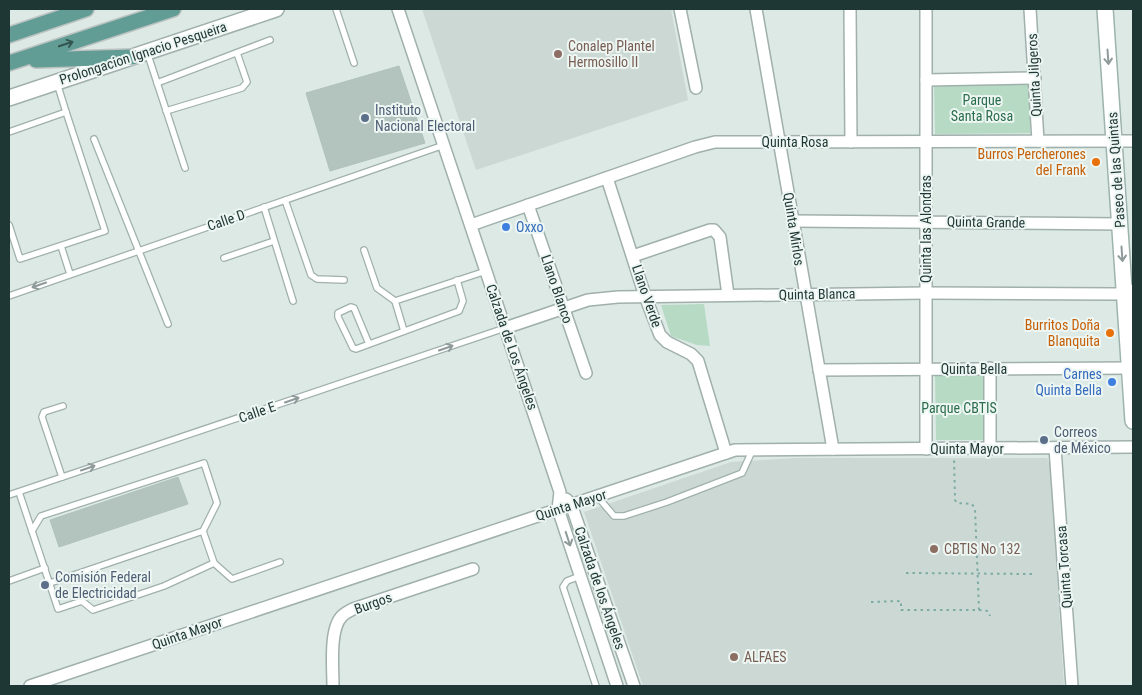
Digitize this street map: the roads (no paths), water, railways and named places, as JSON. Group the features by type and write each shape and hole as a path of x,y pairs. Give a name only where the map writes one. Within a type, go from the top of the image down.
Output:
{"main road":[{"path":"14,62 173,9"},
{"name":"Prolongacion Ignacio Pesqueira","path":"9,98 276,9"},
{"name":"Paseo de las Quintas","path":"1105,9 1120,224 1129,291 1133,421"},
{"path":"9,35 79,10"},
{"path":"14,62 132,57"}],"street":[{"name":"Calzada de Los Ángeles","path":"398,9 560,492 558,509 617,686"},
{"path":"680,9 696,88"},
{"name":"Quinta Mirlos","path":"756,9 833,449"},
{"path":"850,9 851,142"},
{"name":"Quinta las Alondras","path":"926,9 926,449"},
{"name":"Quinta Jilgeros","path":"1030,9 1038,141"},
{"path":"926,80 1034,78"},
{"name":"Quinta Rosa","path":"471,225 707,143 724,141 1133,141"},
{"name":"Llano Verde","path":"607,178 645,296 663,339 691,354 698,361 726,454"},
{"name":"Llano Blanco","path":"528,206 586,373"},
{"name":"Quinta Grande","path":"793,221 1120,224"},
{"path":"633,256 714,230 720,237 728,295"},
{"name":"Quinta Blanca","path":"505,328 596,299 645,296 926,293 1116,294 1129,291"},
{"path":"990,368 990,449"},
{"name":"Quinta Bella","path":"819,370 1130,368"},
{"name":"Quinta Mayor","path":"30,686 735,450 1133,447"},
{"name":"Quinta Torcasa","path":"1055,448 1072,686"},
{"name":"Calzada de los Ángeles","path":"560,492 571,504 634,686"},
{"name":"Burgos","path":"333,686 334,637 337,624 343,615 473,568"}],"lane":[{"path":"336,9 354,63"},
{"path":"157,83 270,40"},
{"path":"147,52 185,168"},
{"path":"166,111 242,88 247,82 237,53"},
{"path":"9,225 20,259 105,231 56,82"},
{"path":"9,132 66,112"},
{"path":"94,139 168,324"},
{"name":"Calle D","path":"9,296 444,145"},
{"path":"285,200 311,275 317,279 344,280"},
{"path":"264,207 293,301"},
{"path":"224,258 274,241"},
{"path":"61,246 70,274"},
{"path":"364,250 377,288 395,301 404,331"},
{"path":"395,301 486,271"},
{"path":"368,344 354,308 352,307 338,313 338,317 353,348 356,349 459,311 464,301 458,280"},
{"name":"Calle E","path":"9,495 505,328"},
{"path":"62,477 42,417 44,412 63,406"},
{"path":"597,496 614,516 624,516 667,502 742,473 753,449"},
{"path":"32,532 41,516 204,463 217,503 203,532 214,563 232,579 280,562"},
{"path":"19,492 58,609 82,601 93,610 164,586 214,563"},
{"path":"50,583 203,532"},
{"path":"9,581 44,568"},
{"path":"580,576 567,581 564,587 596,686"}],"place":[{"name":"Conalep Plantel Hermosillo II","path":"558,54"},
{"name":"Instituto Nacional Electoral","path":"365,118"},
{"name":"Burros Percherones del Frank","path":"1096,162"},
{"name":"Oxxo","path":"506,227"},
{"name":"Burritos Doña Blanquita","path":"1110,333"},
{"name":"Carnes Quinta Bella","path":"1112,382"},
{"name":"Correos de México","path":"1044,440"},
{"name":"CBTIS No 132","path":"934,549"},
{"name":"Comisión Federal de Electricidad","path":"45,585"},
{"name":"ALFAES","path":"734,657"}],"park label":[{"name":"Parque Santa Rosa","path":"982,108"},
{"name":"Parque CBTIS","path":"959,408"}]}
